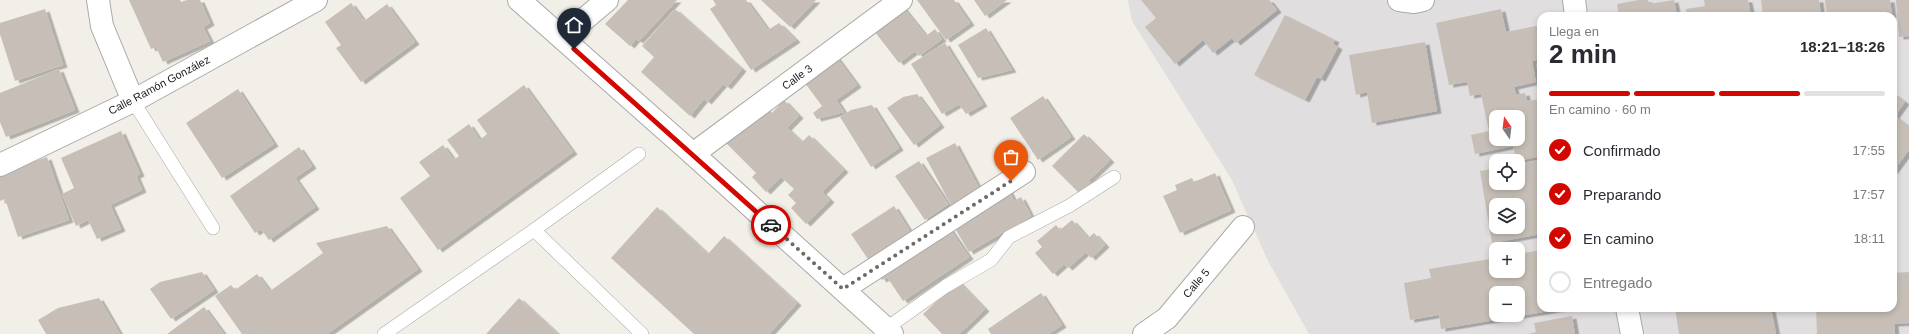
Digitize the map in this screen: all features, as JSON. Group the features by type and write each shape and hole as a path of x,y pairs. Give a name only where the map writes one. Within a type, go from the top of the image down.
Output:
{"street":[{"path":"98,0 102,26 133,101"},
{"name":"Calle Ramón González","path":"0,165 133,101 316,0"},
{"path":"519,0 843,289 886,332"},
{"path":"562,38 607,0"},
{"name":"Calle 3","path":"693,154 901,0"},
{"path":"1399,0 1414,2 1423,0"},
{"path":"1574,0 1576,12"},
{"path":"843,289 1024,172"},
{"name":"Calle 5","path":"1144,334 1167,318 1243,227"},
{"path":"1628,312 1632,334"}],"lane":[{"path":"133,101 213,228"},
{"path":"384,334 534,230 639,154"},
{"path":"886,332 946,286 991,260 1008,237 1069,206 1114,177"},
{"path":"534,230 642,334"}],"shaded area":[{"path":"1128,0 1909,0 1909,334 1309,334 1268,261 1232,180 1132,21"}],"building":[{"path":"129,0 180,0 181,2 187,0 200,0 210,23 203,27 210,41 163,62 156,47 151,49"},
{"path":"628,0 677,0 639,41 636,39 630,46 605,24"},
{"path":"713,0 746,0 768,30 779,23 796,40 751,70 710,9 716,5"},
{"path":"761,0 816,0 790,27"},
{"path":"897,0 926,36 935,29 942,39 919,56 915,51 899,63 868,23"},
{"path":"917,0 954,0 970,23 946,40"},
{"path":"974,0 1007,0 985,16"},
{"path":"1141,0 1269,0 1277,10 1236,43 1232,38 1213,53 1203,40 1175,64 1145,27 1156,18"},
{"path":"1639,0 1648,0 1649,4 1674,0 1676,12 1618,12 1617,4"},
{"path":"1704,0 1748,0 1750,12 1686,12 1686,9 1705,6"},
{"path":"1761,0 1819,0 1820,12 1762,12"},
{"path":"1825,0 1890,0 1892,12 1826,12"},
{"path":"1896,0 1909,0 1909,36 1899,37"},
{"path":"351,3 364,21 387,4 415,42 361,82 336,48 341,45 325,22"},
{"path":"45,9 63,65 15,81 0,34 0,23"},
{"path":"675,9 742,69 727,87 723,84 707,102 704,99 690,116 641,72 654,57 642,46"},
{"path":"1501,9 1506,32 1537,26 1537,60 1532,61 1536,82 1514,87 1516,95 1525,93 1527,101 1537,100 1537,157 1525,159 1525,154 1515,154 1513,146 1525,146 1525,110 1489,110 1489,131 1481,94 1470,96 1467,82 1449,85 1436,23"},
{"path":"1285,15 1335,40 1333,44 1338,47 1321,79 1317,77 1305,100 1254,75"},
{"path":"986,28 1012,70 978,78 958,45"},
{"path":"1425,42 1437,111 1372,123 1367,92 1356,95 1349,55"},
{"path":"945,43 983,104 966,114 959,104 942,114 911,64"},
{"path":"829,47 857,85 836,100 844,112 817,119 813,113 822,106 796,71"},
{"path":"59,69 75,110 6,137 0,122 0,93"},
{"path":"524,85 573,152 438,250 400,198 430,176 419,162 443,145 454,160 459,156 447,140 469,124 480,140 487,134 477,120"},
{"path":"238,89 274,144 222,178 186,123"},
{"path":"917,94 940,125 914,145 887,108 903,97"},
{"path":"1043,96 1071,137 1038,160 1010,118"},
{"path":"1897,96 1905,102 1897,113"},
{"path":"754,97 771,114 784,100 799,116 787,128 802,142 809,135 844,170 822,192 830,200 806,224 791,208 796,203 788,195 794,189 781,177 766,192 752,177 756,173 725,142"},
{"path":"872,105 899,148 871,167 840,117 851,110"},
{"path":"1897,118 1909,127 1909,150 1897,166"},
{"path":"121,131 140,174 136,176 142,190 110,205 121,229 97,239 88,220 76,226 62,194 74,188 61,158"},
{"path":"1489,131 1489,146 1513,146 1475,154 1471,135"},
{"path":"1084,134 1110,160 1088,181 1092,184 1081,195 1052,166"},
{"path":"955,143 982,194 953,209 926,158"},
{"path":"299,147 312,166 295,178 315,207 269,240 261,229 255,233 230,196"},
{"path":"47,157 69,220 18,237 5,199 0,201 0,173"},
{"path":"919,161 948,204 925,220 895,176"},
{"path":"1537,161 1537,235 1492,242 1490,234 1525,234 1525,198 1489,198 1489,225 1480,171 1489,169 1489,190 1525,190 1525,163"},
{"path":"1215,173 1231,210 1180,233 1163,196 1177,190 1175,185 1192,178 1194,182"},
{"path":"1008,189 1014,201 1021,197 1031,216 969,252 951,222"},
{"path":"894,206 916,241 945,222 969,257 903,301 887,277 882,280 851,234"},
{"path":"657,207 708,254 724,236 797,303 769,334 694,334 611,258"},
{"path":"1072,220 1088,238 1094,233 1105,245 1091,258 1086,252 1068,268 1064,264 1053,274 1035,253 1042,247 1037,241 1056,225 1060,230"},
{"path":"387,226 418,269 327,334 258,334 257,332 255,334 242,334 215,296 231,285 235,290 257,274 270,291 323,253 316,243"},
{"path":"1537,251 1537,312 1543,312 1525,315 1525,286 1489,286 1489,321 1441,329 1439,315 1410,320 1404,283 1431,278 1429,269 1489,259 1489,278 1525,278 1525,253"},
{"path":"202,272 214,290 171,319 150,289 160,282"},
{"path":"1909,272 1909,323 1894,324 1895,334 1817,334 1816,312 1897,312 1897,273"},
{"path":"958,281 985,309 959,334 942,334 923,314"},
{"path":"1041,293 1062,325 1048,334 991,334 988,329"},
{"path":"99,298 120,334 46,334 38,320 58,308"},
{"path":"519,298 558,334 486,334"},
{"path":"204,307 224,334 167,334"},
{"path":"1676,312 1772,312 1776,334 1679,334"},
{"path":"1572,316 1575,334 1528,334 1536,332 1534,323"}],"way so far":[{"path":"771,225 843,289 1011,181"}],"route":[{"path":"574,49 771,225"}]}
